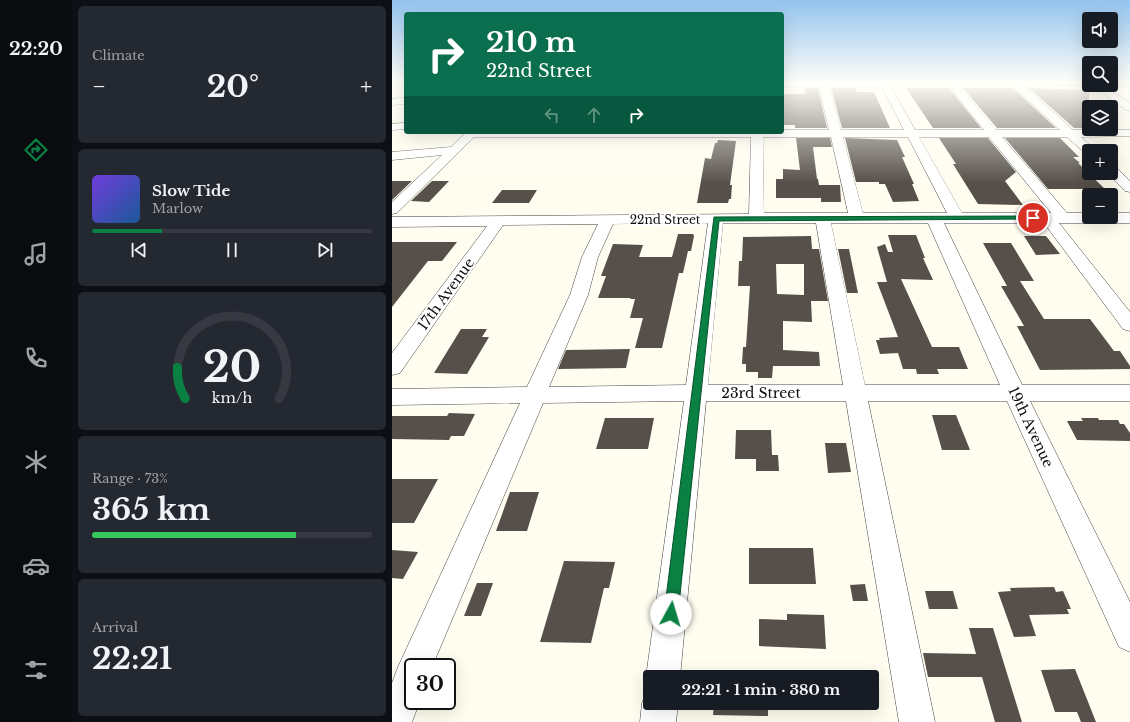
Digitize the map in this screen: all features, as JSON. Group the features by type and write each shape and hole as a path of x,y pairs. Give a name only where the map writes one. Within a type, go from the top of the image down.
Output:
{"street":[{"path":"832,116 857,218"},
{"path":"903,116 957,218"},
{"path":"978,116 1055,218 1130,325"},
{"path":"1052,116 1083,144"},
{"path":"392,127 404,126"},
{"path":"784,133 1130,133"},
{"path":"392,210 471,134"},
{"path":"756,218 757,134"},
{"path":"392,156 454,150"},
{"path":"1118,177 1130,188"},
{"name":"22nd Street","path":"392,222 756,218 1130,218"},
{"path":"823,218 917,722"},
{"name":"19th Avenue","path":"934,218 1015,394 1130,636"},
{"path":"419,658 579,295 590,257 608,219"},
{"path":"664,670 716,219"},
{"name":"17th Avenue","path":"392,368 499,220"},
{"name":"23rd Street","path":"392,397 696,392 1015,394 1130,393"},
{"path":"394,722 404,696"},
{"path":"658,722 659,710"}],"building":[{"path":"784,116 824,116 827,128 795,128 795,125 784,125"},
{"path":"839,116 885,116 890,128 842,128"},
{"path":"925,116 971,116 981,128 933,128"},
{"path":"987,116 1043,116 1056,128 997,128"},
{"path":"1060,116 1082,116 1082,128 1074,128"},
{"path":"796,138 830,138 832,147 813,147 817,179 819,185 840,185 841,202 821,202 821,198 776,198 776,179 783,179 783,169 800,170"},
{"path":"845,138 897,140 905,157 902,157 914,184 912,184 919,201 893,202 885,184 879,184 879,182 856,182"},
{"path":"939,138 988,138 1016,172 1005,181 1023,205 978,204 953,164 956,164"},
{"path":"1005,138 1060,138 1079,157 1073,157 1082,167 1082,180 1096,180 1104,188 1048,189"},
{"path":"718,140 736,141 730,185 732,185 731,199 729,199 728,203 697,203 705,158 711,159 715,143 717,143"},
{"path":"392,181 412,181 392,200"},
{"path":"432,181 449,181 429,202 411,201"},
{"path":"502,190 537,190 529,203 492,203"},
{"path":"678,234 693,234 694,236 691,251 688,251 683,273 679,273 662,348 635,348 643,318 630,318 635,299 598,298 606,276 601,276 613,244 643,245 639,257 672,257"},
{"path":"888,235 916,235 925,258 923,258 933,280 901,279 932,347 959,347 968,369 937,369 939,374 917,374 916,369 903,369 898,353 880,354 876,340 880,340 879,338 898,337 877,282 887,282 877,247 885,244 888,252 893,252"},
{"path":"811,236 812,249 819,249 828,301 811,301 812,322 783,321 783,350 819,352 820,366 773,366 772,378 758,378 758,372 746,372 746,364 742,364 743,347 746,347 750,286 738,286 739,261 742,261 743,237","holes":["776,264 804,264 804,295 777,294"]},
{"path":"1024,236 1046,236 1060,254 1036,255"},
{"path":"392,242 457,242 442,261 428,261 392,307"},
{"path":"983,243 1011,243 1034,281 1020,281 1044,319 1090,319 1114,351 1120,351 1130,366 1130,369 1040,370 1017,326 1024,326 1001,286 1007,286"},
{"path":"838,249 849,249 858,293 847,293"},
{"path":"461,329 487,329 482,337 489,337 467,374 434,373"},
{"path":"630,349 626,368 558,369 566,350"},
{"path":"449,413 475,414 464,436 451,436 449,440 392,439 392,416 447,416"},
{"path":"932,415 956,415 970,450 942,450"},
{"path":"605,418 654,418 648,449 596,449"},
{"path":"1081,418 1118,420 1120,424 1124,424 1130,433 1130,441 1077,440 1067,421 1083,421"},
{"path":"736,430 771,430 772,455 778,455 779,471 756,471 756,459 735,459"},
{"path":"825,443 846,443 851,472 828,473"},
{"path":"392,479 438,479 414,523 392,523"},
{"path":"510,492 539,492 527,531 496,531"},
{"path":"749,548 813,548 816,584 749,584"},
{"path":"392,550 418,552 403,579 392,578"},
{"path":"564,561 615,562 609,588 604,588 591,643 540,642"},
{"path":"477,583 493,583 481,616 464,616"},
{"path":"865,584 868,601 853,601 850,585"},
{"path":"1054,587 1056,592 1063,591 1071,609 1067,609 1069,614 1029,615 1036,636 1014,637 998,592 1011,591 1010,588"},
{"path":"925,591 953,591 958,609 929,609"},
{"path":"787,614 824,615 826,649 759,646 759,619 787,620"},
{"path":"969,628 993,628 1022,722 995,722 982,677 928,677 923,653 976,654"},
{"path":"1075,669 1096,722 1081,722 1077,712 1055,712 1041,670"},
{"path":"713,710 768,710 768,716 713,715"}],"route":[{"path":"671,614 716,219 1033,218"}]}
